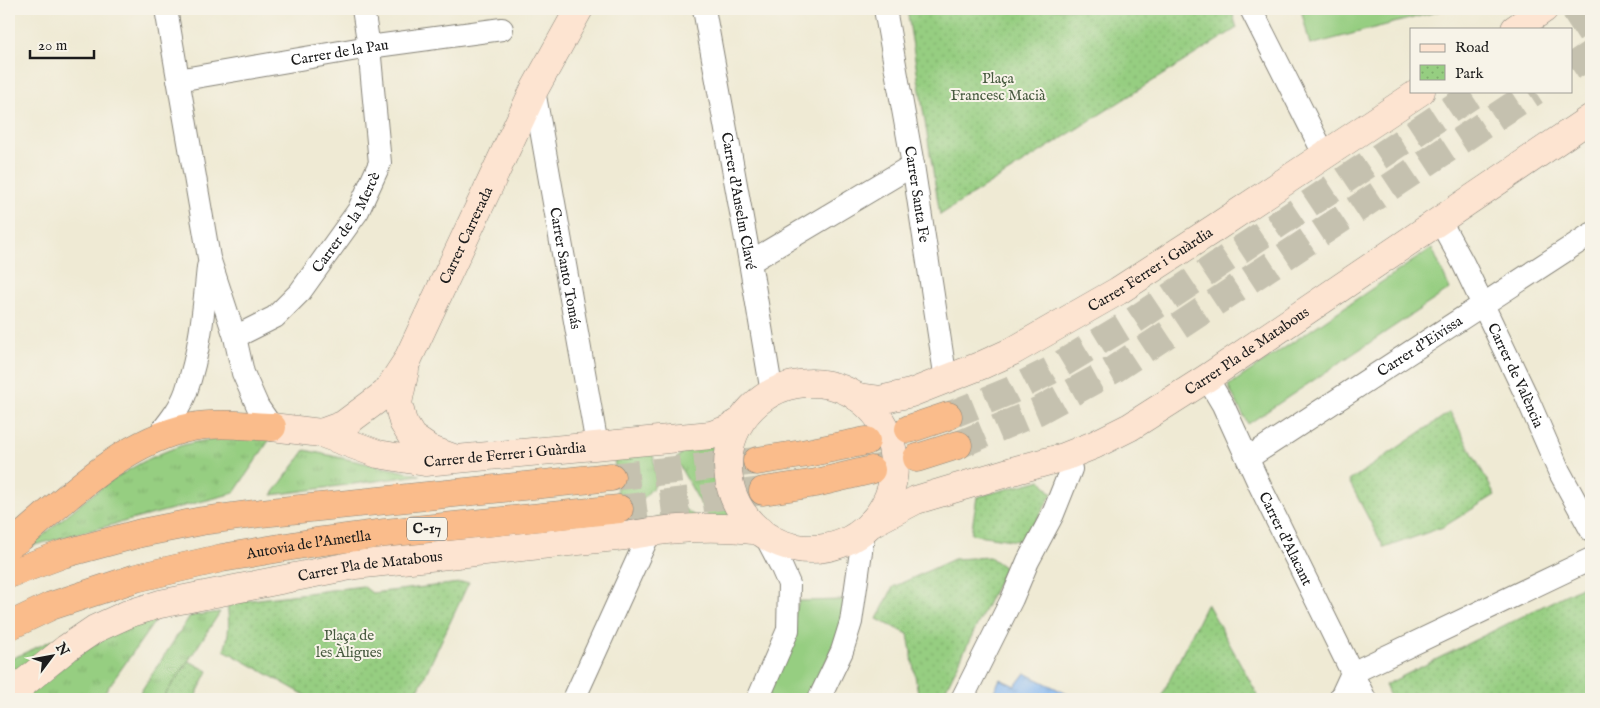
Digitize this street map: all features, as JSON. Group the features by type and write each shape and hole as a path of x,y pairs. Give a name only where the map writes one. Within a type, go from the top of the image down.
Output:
{"highway":[{"path":"909,429 948,416"},
{"path":"9,545 21,537 97,471 157,437 193,426 224,424 272,427"},
{"path":"757,461 866,441"},
{"path":"916,458 958,444"},
{"path":"763,492 816,483 871,470"},
{"name":"C-17","path":"9,574 63,554 141,533 202,521 261,513 611,477"},
{"name":"Autovia de l'Ametlla","path":"9,626 50,606 136,578 222,558 316,542 385,533 619,509"}],"main road":[{"path":"1516,28 1544,9"},
{"name":"Carrer Carrerada","path":"320,433 343,425 386,393 407,361 534,90 584,10"},
{"name":"Carrer Ferrer i Guàrdia","path":"857,398 880,400 911,392 946,380 1013,351 1118,291 1420,92"},
{"name":"Carrer Pla de Matabous","path":"867,527 916,500 1064,457 1130,427 1206,378 1591,118"},
{"path":"407,361 398,403 403,422 412,437 431,450 457,459"},
{"path":"800,384 829,386 844,390 857,398 878,418 885,430 893,458 892,479 886,500 867,527 851,539 836,545 819,549 801,548 784,545 763,533 745,516 736,501 730,484 728,467 730,449 732,434 738,423 754,406 772,393 785,387 800,384"},
{"name":"Carrer de Ferrer i Guàrdia","path":"272,427 320,433 378,454 425,462 711,434 726,430 738,423"},
{"name":"Carrer Pla de Matabous","path":"9,695 67,648 95,629 128,614 160,604 355,565 710,527 763,533"}],"street":[{"path":"166,9 208,258 234,337 243,373 258,407 272,427"},
{"name":"Carrer de la Mercè","path":"234,337 275,317 300,292 358,211 380,163 369,47 363,9"},
{"name":"Carrer d'Anselm Clavé","path":"704,9 772,393"},
{"name":"Carrer Santa Fe","path":"885,9 913,165 946,380"},
{"path":"1251,9 1325,156"},
{"name":"Carrer de la Pau","path":"178,80 369,47 502,29"},
{"name":"Carrer Santo Tomás","path":"534,90 597,445"},
{"path":"750,262 913,165"},
{"name":"Carrer de València","path":"1440,221 1525,393 1559,472 1591,530"},
{"name":"Carrer d'Eivissa","path":"1248,458 1591,234"},
{"path":"157,437 174,415 186,393 203,315 208,258"},
{"name":"Carrer d'Alacant","path":"1206,378 1223,405 1365,699"},
{"path":"962,699 1065,486 1071,469 1064,457"},
{"path":"818,699 842,651 851,622 867,527"},
{"path":"574,699 650,532"},
{"path":"758,699 788,630 789,584 782,566 763,533"},
{"path":"1340,699 1352,673 1591,559"}],"green space":[{"name":"Plaça Francesc Macià","path":"907,9 1231,9 1237,28 940,215"},
{"path":"1301,9 1447,9 1310,45"},
{"path":"1432,248 1450,289 1248,424 1228,386"},
{"path":"1450,412 1495,495 1443,527 1384,548 1349,481"},
{"path":"229,437 270,439 234,493 31,546 83,502 138,464 180,446"},
{"path":"715,446 716,473 730,518 710,520 676,460 686,448"},
{"path":"305,450 420,475 272,495"},
{"path":"653,453 657,483 620,524 614,457"},
{"path":"1041,480 1052,494 1024,542 971,534 977,497"},
{"path":"677,504 699,519 645,526"},
{"path":"990,557 1005,568 941,699 919,699 908,634 877,619 893,587 954,559"},
{"name":"Plaça de les Àligues","path":"469,582 414,699 312,699 224,650 228,627 227,603 363,586 372,593"},
{"path":"1591,582 1591,699 1391,699 1385,685"},
{"path":"845,600 843,623 809,699 770,699 769,694 799,601"},
{"path":"1207,603 1260,699 1160,699"},
{"path":"220,612 162,699 136,699 190,616"},
{"path":"160,614 100,699 24,699 63,667 113,631"},
{"path":"61,636 9,677 9,660"},
{"path":"189,661 208,671 194,699 162,699"}],"water":[{"path":"1025,673 1077,699 990,699 1000,679 1015,686"}],"tunnel":[{"path":"1572,28 1591,16"},
{"path":"1572,66 1591,54"},
{"path":"948,416 1012,390 1050,371 1133,321 1476,92"},
{"path":"958,445 1038,411 1113,370 1533,92"},
{"path":"866,441 909,429"},
{"path":"871,470 917,458"},
{"path":"611,477 757,461"},
{"path":"619,509 763,491"}]}
